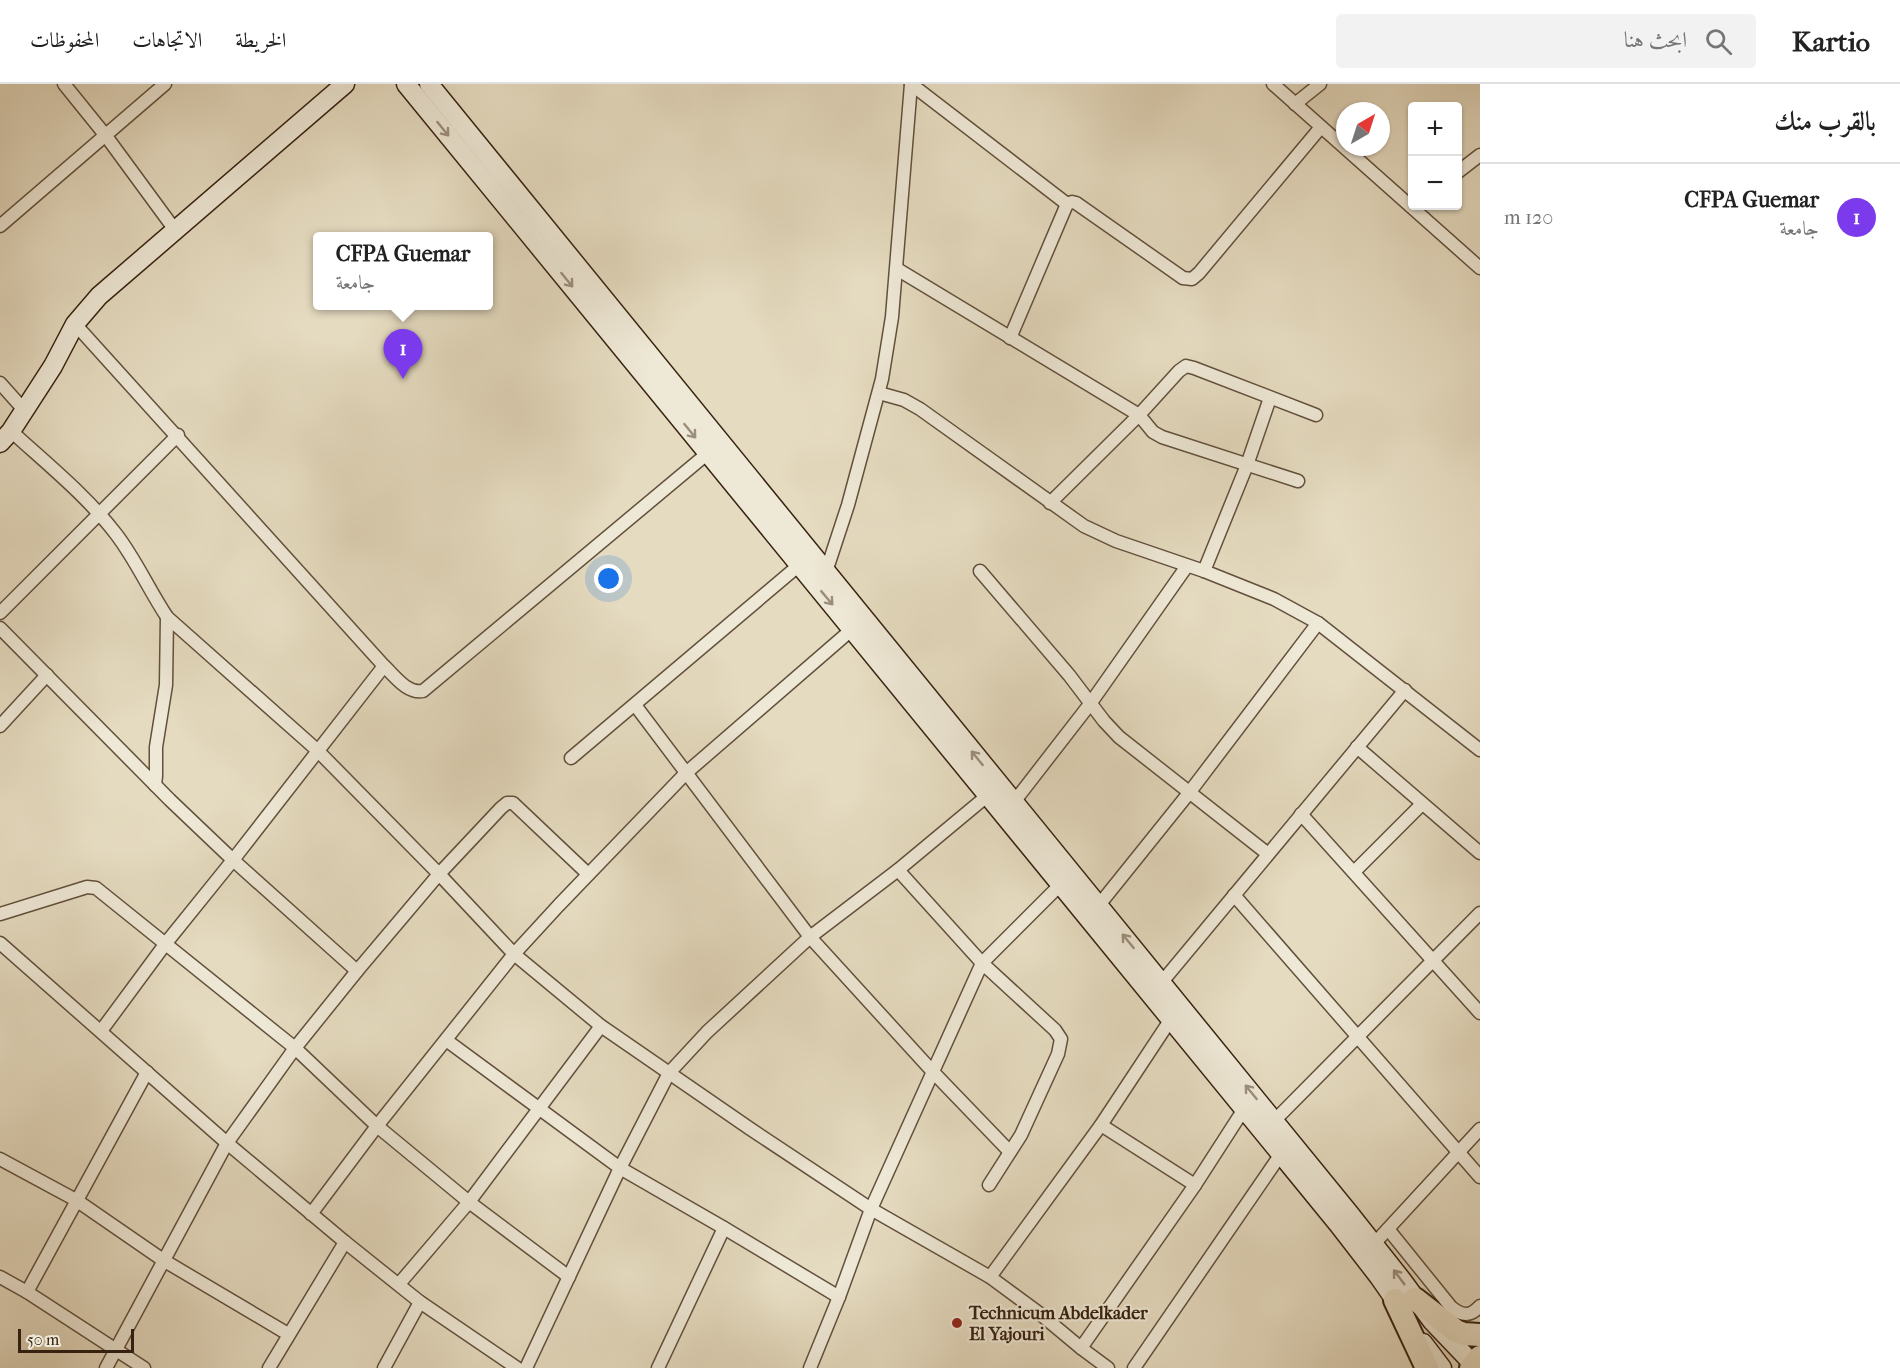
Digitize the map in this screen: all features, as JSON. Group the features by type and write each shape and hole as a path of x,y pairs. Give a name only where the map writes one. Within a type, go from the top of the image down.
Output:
{"highway":[{"path":"1405,1299 1456,1331 1480,1335"},
{"path":"1405,1299 1427,1368"}],"street":[{"path":"64,84 106,136 175,230"},
{"path":"2,222 165,84"},
{"path":"345,84 99,296 75,324 53,366 6,437 99,513 132,557 167,616 317,750 514,954 601,1026 871,1209 990,1277 1039,1312 1108,1368"},
{"path":"406,84 708,453 806,560 826,572 859,624"},
{"path":"429,84 806,560 994,790 1061,884 1171,1020 1338,1224 1405,1299 1476,1365"},
{"path":"826,572 848,505 879,393 892,317 897,269 911,84"},
{"path":"911,84 1067,204"},
{"path":"1273,84 1408,203"},
{"path":"1295,104 1320,84"},
{"path":"1010,338 1067,204 1076,203 1183,278 1192,279 1320,127"},
{"path":"1462,169 1480,155"},
{"path":"1416,210 1480,268"},
{"path":"897,269 1139,414 1153,432 1162,437 1298,481"},
{"path":"75,324 178,435 384,666 416,693 423,691 708,453"},
{"path":"1050,503 1186,366 1316,415"},
{"path":"0,383 25,411"},
{"path":"879,393 904,400 920,409 1050,503 1099,534 1204,571 1282,602 1318,622 1480,750"},
{"path":"1204,571 1247,465 1270,398"},
{"path":"0,613 178,435"},
{"path":"571,758 806,560"},
{"path":"1014,802 1090,705 1187,566"},
{"path":"980,571 1070,675 1090,705 1127,744 1268,854"},
{"path":"154,785 156,747 166,685 167,616"},
{"path":"1099,905 1190,793 1318,622"},
{"path":"311,1214 514,954 588,874 686,773 859,624"},
{"path":"0,628 154,785 233,860 357,971"},
{"path":"100,1031 166,943 384,666"},
{"path":"0,726 47,675"},
{"path":"1162,982 1405,690"},
{"path":"635,705 810,937 933,1072 1010,1152"},
{"path":"1358,747 1480,854"},
{"path":"994,790 1014,802 1374,1244 1405,1299 1430,1353 1442,1368"},
{"path":"526,1368 620,1168 669,1073 708,1032 810,937 898,870 994,790"},
{"path":"106,1368 226,1143 296,1048 357,971 439,874 507,803 513,803 519,808 588,874"},
{"path":"1354,872 1422,804"},
{"path":"1301,814 1434,959 1480,1013"},
{"path":"898,870 982,963 1055,1030 1060,1039 1058,1054 1021,1135 988,1185"},
{"path":"810,1368 871,1209 982,963 1061,884"},
{"path":"0,914 91,887 96,888 296,1048 378,1126 469,1202 569,1277"},
{"path":"1234,895 1480,1177"},
{"path":"1274,1121 1480,913"},
{"path":"0,943 226,1143 345,1242 420,1302 517,1368"},
{"path":"990,1277 1101,1125 1171,1020"},
{"path":"399,1284 469,1202 601,1026"},
{"path":"446,1040 620,1168 839,1297"},
{"path":"27,1292 147,1072"},
{"path":"1081,1348 1196,1185 1244,1108"},
{"path":"1101,1125 1196,1185"},
{"path":"1374,1244 1480,1129"},
{"path":"1134,1368 1281,1154"},
{"path":"0,1159 76,1200 163,1260 288,1334"},
{"path":"658,1368 724,1228"},
{"path":"1388,1229 1451,1307 1464,1315 1472,1313 1480,1306"},
{"path":"269,1368 345,1242"},
{"path":"0,1277 144,1368"},
{"path":"384,1368 420,1302"}],"place":[{"name":"CFPA Guemar","path":"403,379"},
{"name":"Technicum Abdelkader El Yajouri","path":"957,1323"}]}
